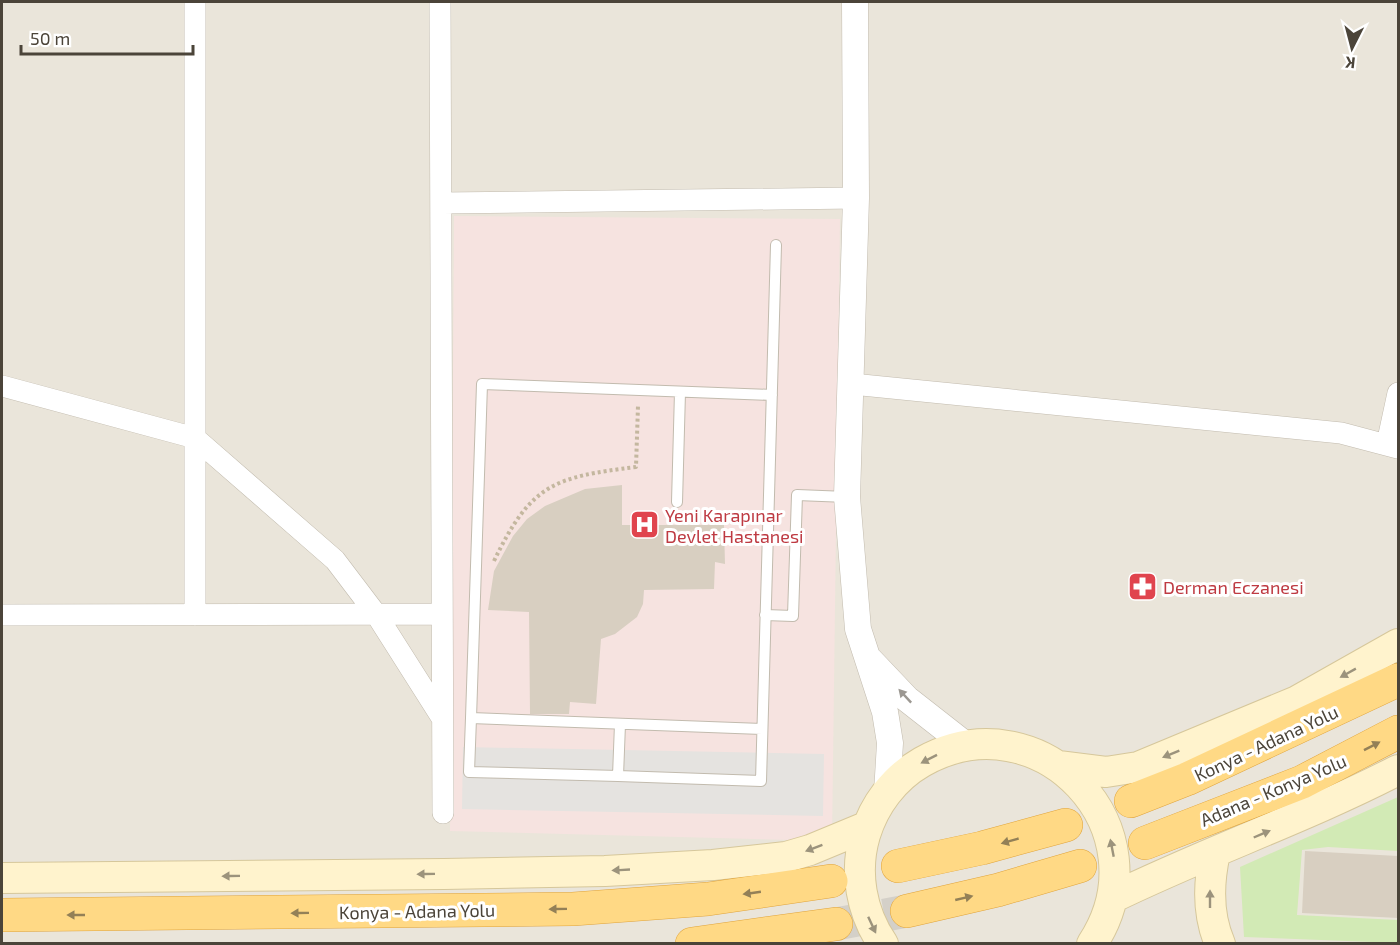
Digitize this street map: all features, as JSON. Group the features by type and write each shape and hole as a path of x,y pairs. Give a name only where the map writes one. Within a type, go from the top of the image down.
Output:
{"highway":[{"name":"Konya - Adana Yolu","path":"1131,801 1187,779 1398,681"},
{"name":"Adana - Konya Yolu","path":"1145,843 1302,782 1398,732"},
{"path":"898,866 982,848 1066,825"},
{"path":"907,911 998,890 1080,866"},
{"name":"Konya - Adana Yolu","path":"2,915 573,909 708,899 831,881"},
{"path":"692,944 836,924"}],"main road":[{"path":"1058,766 1106,772 1138,767 1297,701 1398,644"},
{"path":"883,944 869,918 860,882 862,844 868,826 887,793 914,767 948,750 967,746 996,745 1024,749 1058,766 1086,791 1106,824 1114,860 1111,919"},
{"path":"1092,944 1111,919 1168,871 1353,794 1398,770"},
{"path":"3,876 455,874 701,866 786,857 810,850 868,826"},
{"path":"1215,853 1211,872 1211,924 1220,944"}],"street":[{"path":"195,2 195,615"},
{"path":"440,2 443,203 443,813"},
{"path":"855,2 856,198 847,497 858,629 870,660 885,712 890,743 887,793"},
{"path":"443,203 856,198"},
{"path":"852,384 1341,433 1393,446 1398,393"},
{"path":"2,386 195,438 335,560 376,614 442,719"},
{"path":"2,615 442,614"},
{"path":"870,660 907,699 967,746"}],"lane":[{"path":"772,395 482,384 469,772 760,780 772,395 776,245"},
{"path":"677,502 680,392"},
{"path":"765,615 793,616 797,495 847,497"},
{"path":"471,718 762,729"},
{"path":"618,776 620,724"}],"path":[{"path":"476,564 492,565 516,517 535,498 567,478 636,466 638,390"}],"shaded area":[{"path":"2,2 1398,2 1398,943 2,943"},
{"name":"Yeni Karapınar Devlet Hastanesi","path":"454,216 840,219 832,841 450,831"},
{"path":"463,747 824,754 823,816 462,809"}],"green space":[{"path":"1398,797 1398,851 1328,847 1302,850 1297,915 1398,920 1398,943 1244,937 1240,867"}],"building":[{"path":"622,485 622,525 724,525 725,564 715,562 714,589 644,590 643,604 637,617 615,634 601,639 596,704 570,702 569,714 530,714 529,612 488,610 494,571 513,536 527,519 545,506 585,489"},
{"path":"1305,851 1398,856 1398,918 1302,913"}],"tunnel":[{"path":"836,924 907,911"}],"place":[{"name":"Yeni Karapınar Devlet Hastanesi","path":"644,525"},
{"name":"Derman Eczanesi","path":"1142,587"}]}
